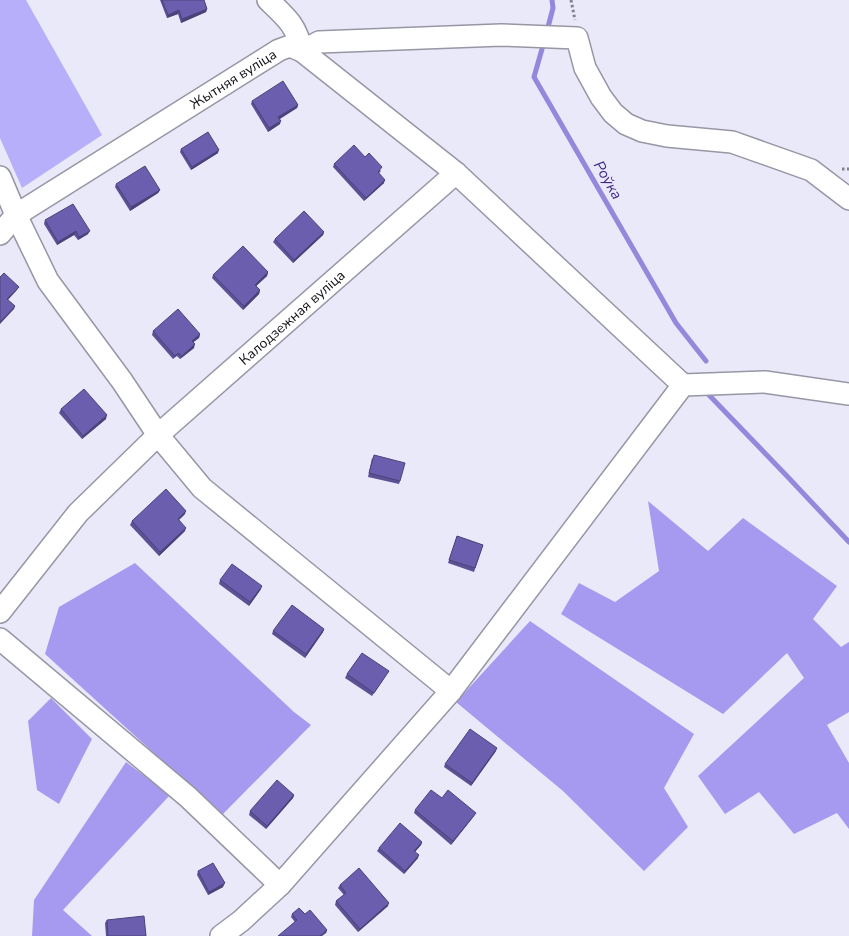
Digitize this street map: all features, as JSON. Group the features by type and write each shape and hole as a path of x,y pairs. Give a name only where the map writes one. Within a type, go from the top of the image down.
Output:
{"street":[{"path":"268,0 287,18 299,36 302,51 456,173 683,385 765,382 849,394"},
{"name":"Жытняя вуліца","path":"0,234 16,215 279,50 290,46 302,51 318,42 500,35 578,38 585,68 613,113 626,124 642,131 668,136 732,142 811,170 849,199"},
{"name":"Калодзежная вуліца","path":"0,612 78,513 158,435 456,173"},
{"path":"0,177 48,281 122,381 158,435 202,488 450,691"},
{"path":"221,936 241,921 280,885 450,691 683,385"},
{"path":"0,639 188,797 280,885"}],"shaded area":[{"path":"0,0 26,0 102,135 22,188 0,138"},
{"path":"648,501 708,551 743,518 837,586 813,619 841,647 849,642 849,712 827,725 849,763 849,829 837,813 794,834 759,792 725,814 698,776 804,678 787,653 723,714 561,614 579,583 615,602 659,571"},
{"path":"135,563 294,712 311,725 222,815 45,654 59,607"},
{"path":"530,621 694,734 664,788 688,827 644,871 563,791 456,702"},
{"path":"51,698 92,739 59,804 37,790 28,721"},
{"path":"126,762 170,795 63,910 92,936 32,936 34,900"}],"building":[{"path":"162,0 204,0 207,9 182,19 179,10 168,15"},
{"path":"283,81 298,105 278,117 281,121 269,128 252,101"},
{"path":"208,132 219,150 192,167 181,149"},
{"path":"354,145 365,157 369,153 382,167 378,172 385,180 366,198 334,164"},
{"path":"145,166 160,190 131,207 116,184"},
{"path":"73,204 90,231 79,237 76,231 58,242 45,220"},
{"path":"304,211 324,232 294,260 275,239"},
{"path":"243,246 268,272 255,285 260,290 244,306 213,275"},
{"path":"4,273 19,287 7,299 15,306 0,322 0,277"},
{"path":"178,309 200,334 192,341 195,344 182,356 178,353 175,356 153,331"},
{"path":"84,389 107,415 83,436 61,409"},
{"path":"374,455 405,463 400,481 369,473"},
{"path":"166,489 186,511 178,519 186,528 160,552 132,521"},
{"path":"457,536 483,545 475,568 449,560"},
{"path":"232,564 262,586 250,602 220,580"},
{"path":"292,605 324,629 306,654 273,631"},
{"path":"362,653 389,671 374,693 347,674"},
{"path":"470,729 497,748 472,783 445,764"},
{"path":"277,780 294,795 267,826 250,811"},
{"path":"431,790 442,798 448,790 476,813 453,841 415,810"},
{"path":"400,823 422,842 414,851 419,855 405,871 379,848"},
{"path":"213,863 225,883 209,892 198,871"},
{"path":"359,868 389,903 360,929 336,901 346,893 340,885"},
{"path":"299,908 305,914 310,910 327,930 320,936 278,936 297,920 292,914"},
{"path":"144,916 146,936 108,936 107,920"}],"waterway":[{"name":"Роўка","path":"547,31 553,8 552,0"},
{"name":"Роўка","path":"544,42 534,77 676,323 706,361"},
{"name":"Роўка","path":"708,394 849,542"}]}
